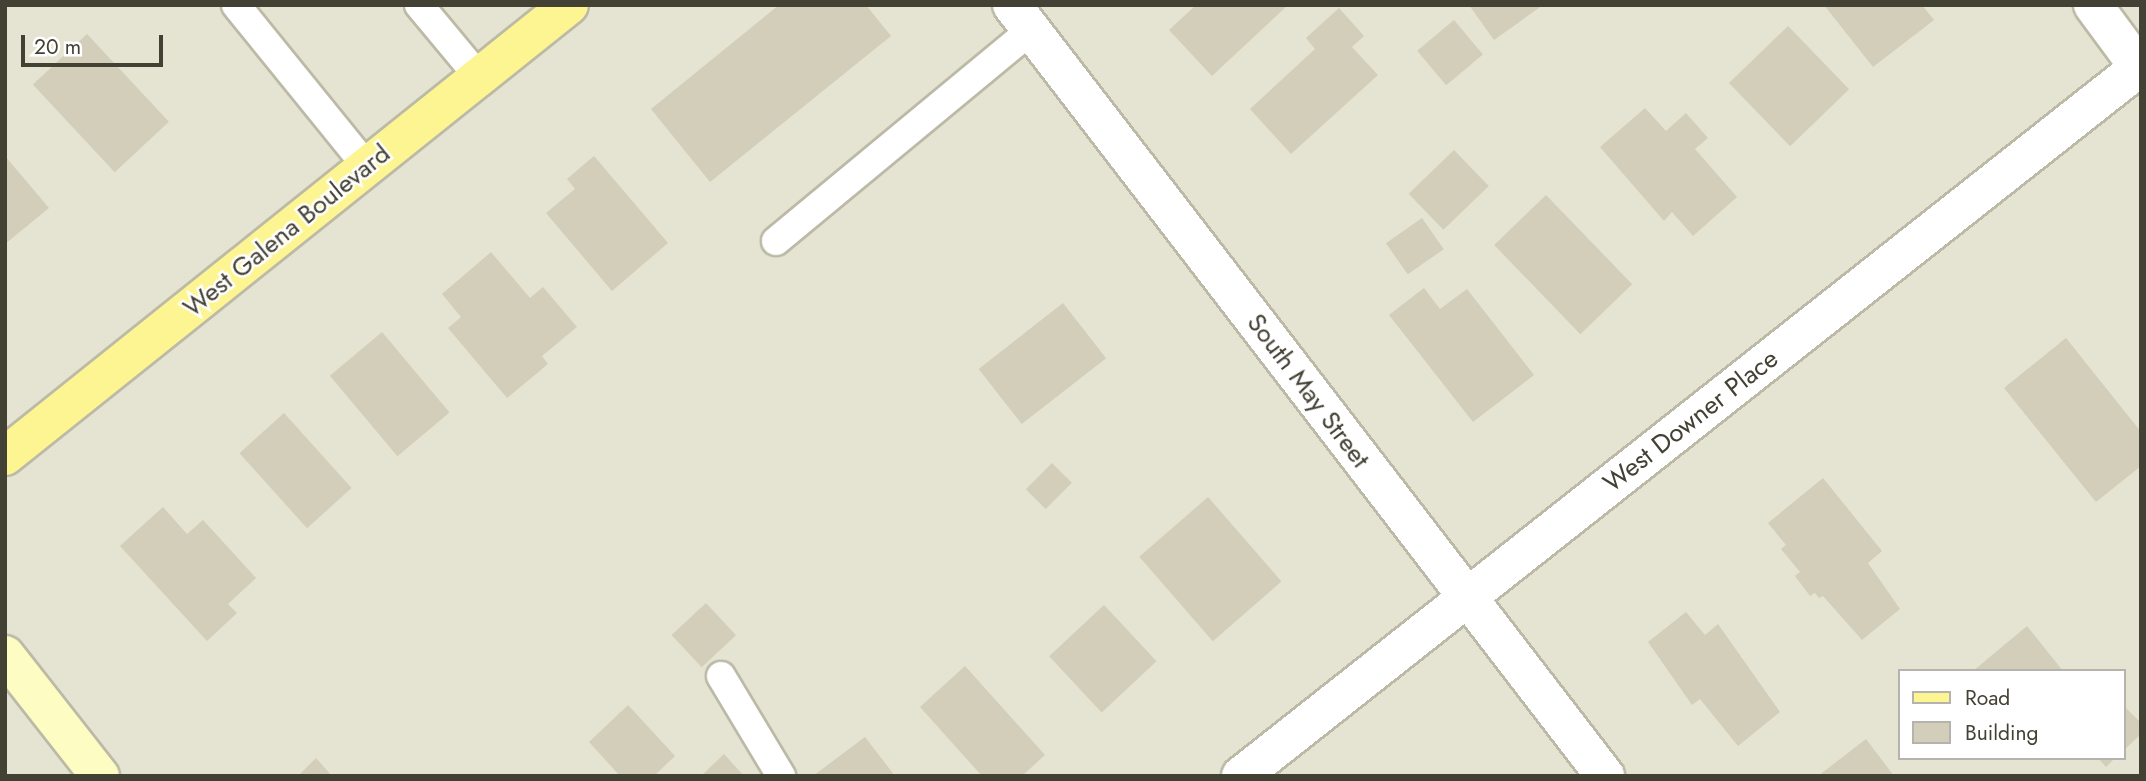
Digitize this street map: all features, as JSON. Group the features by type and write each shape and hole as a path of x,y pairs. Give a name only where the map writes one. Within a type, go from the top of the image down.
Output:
{"main road":[{"name":"West Galena Boulevard","path":"5,456 569,5"}],"street":[{"path":"2093,5 2140,68"},
{"name":"South May Street","path":"1022,18 1605,776"},
{"name":"West Downer Place","path":"1241,776 2140,68"},
{"path":"5,655 100,776"}],"lane":[{"path":"236,5 367,167"},
{"path":"419,5 479,77"},
{"path":"776,241 1022,18"},
{"path":"722,676 781,776"}],"shaded area":[{"path":"5,5 2141,5 2141,776 5,776"}],"building":[{"path":"779,5 866,5 891,36 710,182 651,109"},
{"path":"1196,5 1288,5 1212,76 1169,30"},
{"path":"1469,5 1543,5 1494,40"},
{"path":"1824,5 1922,5 1934,20 1873,67"},
{"path":"1339,8 1364,36 1352,47 1378,75 1291,154 1250,109 1315,49 1306,38"},
{"path":"1454,20 1483,54 1446,85 1417,51"},
{"path":"1788,26 1849,89 1790,146 1729,83"},
{"path":"87,34 169,122 115,172 33,84"},
{"path":"1645,108 1666,131 1686,113 1708,138 1695,149 1737,197 1693,236 1672,212 1664,221 1600,147"},
{"path":"1454,150 1489,186 1443,230 1409,194"},
{"path":"5,156 49,208 5,244"},
{"path":"594,156 668,243 612,291 546,213 575,189 567,179"},
{"path":"1546,195 1632,284 1580,334 1494,245"},
{"path":"1422,218 1444,249 1408,274 1386,243"},
{"path":"491,252 530,298 543,287 577,327 542,356 548,364 507,398 448,328 461,317 442,294"},
{"path":"1424,288 1440,309 1467,289 1534,375 1473,422 1389,315"},
{"path":"1063,303 1106,358 1022,424 979,369"},
{"path":"382,332 449,412 397,456 330,376"},
{"path":"2066,338 2141,432 2141,466 2096,502 2004,388"},
{"path":"284,413 352,488 307,528 239,453"},
{"path":"1052,463 1072,483 1046,509 1026,489"},
{"path":"1823,478 1882,551 1868,563 1900,609 1862,640 1823,596 1819,598 1815,593 1810,596 1795,576 1800,572 1781,549 1786,545 1768,523"},
{"path":"1208,497 1281,582 1213,641 1139,557"},
{"path":"163,507 187,534 203,520 256,578 228,604 237,613 207,641 120,546"},
{"path":"706,603 736,635 702,667 672,635"},
{"path":"1104,605 1157,661 1102,712 1049,656"},
{"path":"1686,612 1705,635 1718,624 1780,712 1738,746 1700,699 1692,705 1648,642"},
{"path":"2027,626 2061,669 1975,669"},
{"path":"965,666 1045,755 1022,776 982,776 920,707"},
{"path":"628,705 675,756 654,776 620,776 589,742"},
{"path":"2125,707 2141,723 2141,734 2125,749"},
{"path":"865,737 895,776 813,776"},
{"path":"1866,739 1894,776 1818,776"},
{"path":"724,754 744,776 701,776"},
{"path":"316,758 332,776 298,776"},
{"path":"2100,760 2113,760 2106,767"}]}
